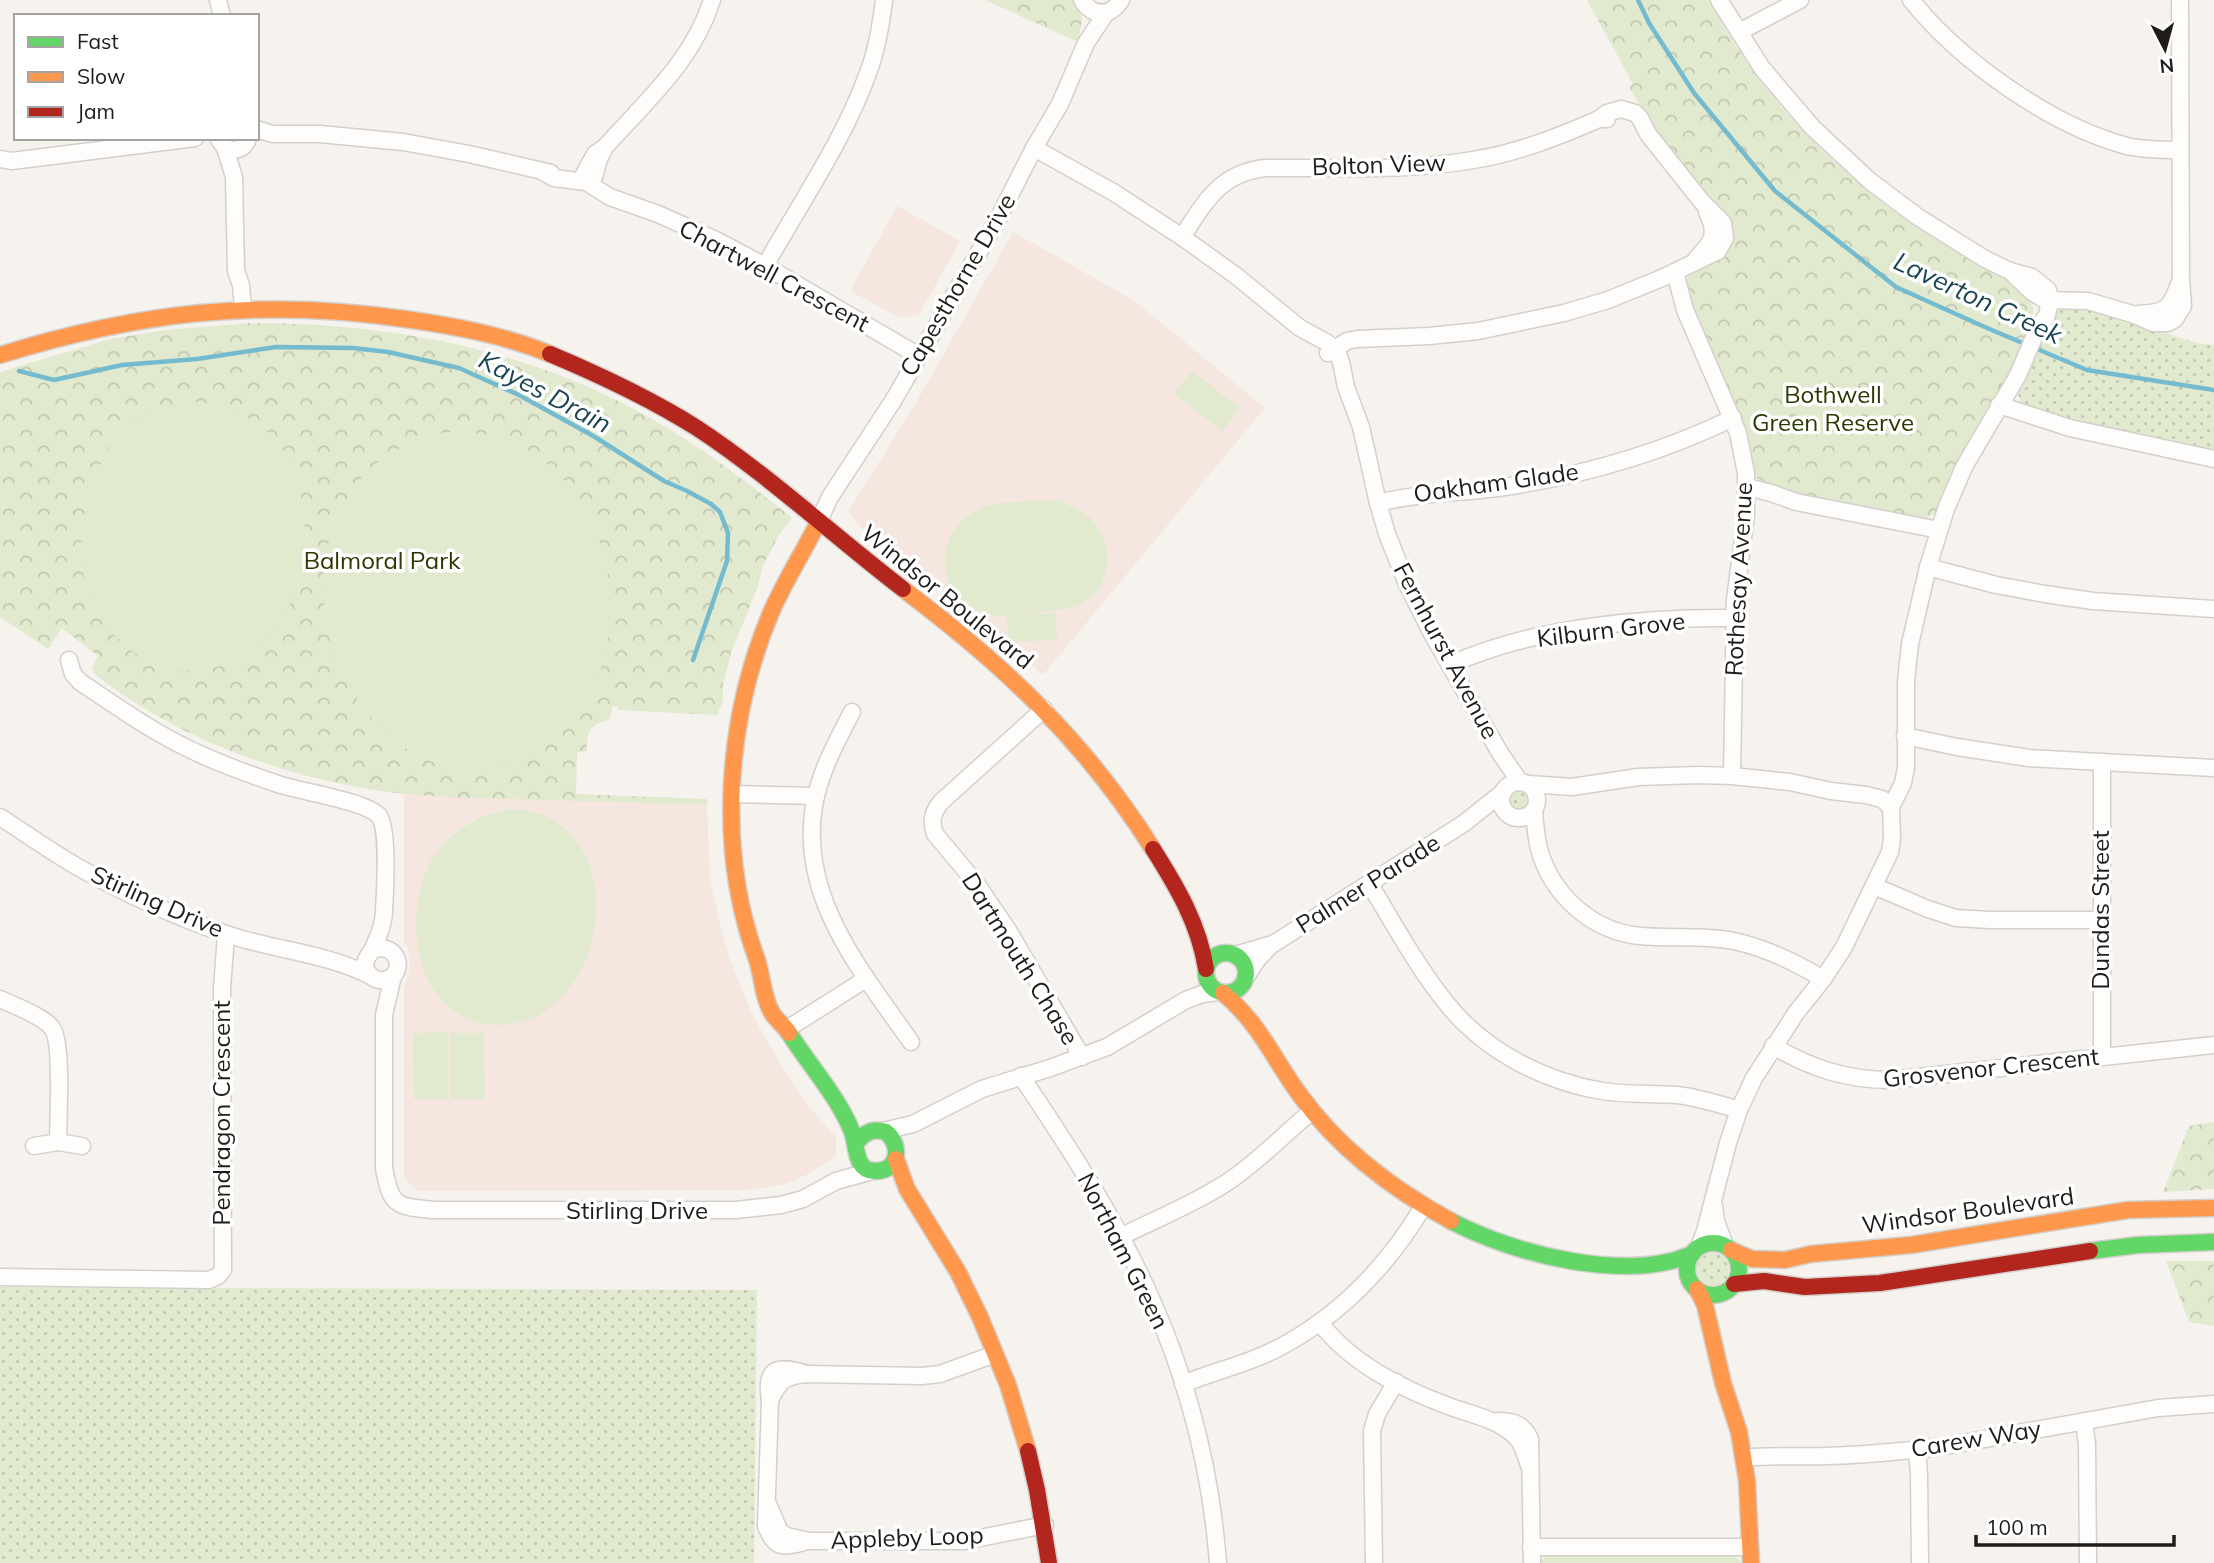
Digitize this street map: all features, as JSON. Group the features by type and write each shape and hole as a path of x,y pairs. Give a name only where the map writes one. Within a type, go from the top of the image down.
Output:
{"street":[{"path":"588,178 605,147 679,65 706,19 712,0"},
{"path":"765,266 856,103 873,59 884,0"},
{"path":"1084,3 1094,12 1135,0"},
{"path":"1320,1323 1354,1358 1396,1382 1441,1403 1491,1420 1519,1424 1526,1431 1531,1448 1529,1465 1532,1555 1751,1555 1744,1458 1739,1432 1723,1382 1705,1305 1687,1269 1705,1231 1739,1110 1754,1077 1854,930 1892,846 1885,805 1905,736 1910,644 1928,567 1939,530 1964,467 2018,375 2037,330 2047,315 2046,296 2032,277 2010,271 1985,259 1918,217 1870,181 1812,127 1762,68 1719,0"},
{"path":"1739,32 1800,0"},
{"path":"1911,0 1935,27 1969,58 2038,106 2092,133 2127,146 2180,150"},
{"path":"2046,296 2073,292 2088,301 2132,314 2171,314 2181,279 2180,0"},
{"name":"Capesthorne Drive","path":"1084,3 1086,43"},
{"name":"Capesthorne Drive","path":"819,521 830,497 893,401 998,219 1060,104 1086,43 1115,6"},
{"name":"Bolton View","path":"1182,236 1216,189 1231,177 1246,171 1265,168 1403,167 1461,162 1525,148 1600,120 1626,119 1648,134 1702,202 1712,224 1717,243 1694,261 1669,275"},
{"name":"Chartwell Crescent","path":"259,137 320,134 403,142 541,171 554,178 588,178 626,201 716,240 765,266 919,356"},
{"path":"0,159 12,161 185,140"},
{"path":"199,140 222,144 234,177 236,271 232,286 237,309"},
{"name":"Chartwell Crescent","path":"222,144 234,150 249,140"},
{"path":"234,177 252,140"},
{"path":"1034,148 1104,187 1182,236 1300,328 1310,343 1333,355 1346,341 1452,334 1520,324 1597,303 1669,275"},
{"name":"Rothesay Avenue","path":"1669,275 1733,418 1741,446 1747,494 1734,618 1732,776"},
{"name":"Windsor Boulevard","path":"0,355 65,335 186,312 310,309 411,320 479,343 601,377 655,404 694,426 819,521 988,656 1044,709 1087,757 1126,807 1159,858 1196,924 1206,971"},
{"name":"Fernhurst Avenue","path":"1333,355 1361,427 1387,534 1407,584 1431,632 1500,753 1524,783"},
{"path":"1999,405 2124,441 2212,457"},
{"name":"Oakham Glade","path":"1378,503 1404,496 1511,486 1577,473 1656,450 1733,418"},
{"path":"1747,494 1939,530"},
{"path":"819,521 783,586 760,647 739,722 732,794 734,859 750,941 770,1009 777,1021 787,1029 843,1111 861,1165 908,1191"},
{"path":"1928,567 1996,585 2093,601 2211,607"},
{"name":"Kilburn Grove","path":"1450,665 1491,650 1577,629 1669,619 1734,618"},
{"path":"69,660 80,682 187,748 234,770 304,792 358,804 377,814 384,833 384,914 393,952 398,961 393,976 383,980 372,977 366,971 365,961 372,951 384,914"},
{"name":"Dartmouth Chase","path":"1044,709 941,802 932,817 932,826 934,834 976,883 1008,930 1082,1057"},
{"path":"852,712 833,747 813,813 814,846 822,897 832,922 866,979 911,1042"},
{"path":"1905,736 2008,755 2102,763 2210,766"},
{"name":"Fernhurst Avenue","path":"1500,753 1503,792"},
{"name":"Dundas Street","path":"2102,763 2102,1057"},
{"path":"1822,979 1775,954 1735,941 1694,936 1633,935 1603,926 1579,911 1559,891 1538,847 1525,828 1511,817 1501,804 1503,792 1508,785 1524,783 1572,787 1649,777 1732,776 1790,782 1831,791 1863,805 1885,805"},
{"path":"1524,783 1536,792 1538,847"},
{"path":"1511,817 1524,818 1547,798 1572,787"},
{"name":"Palmer Parade","path":"1245,979 1257,960 1273,944 1463,824 1503,792"},
{"path":"732,794 816,796"},
{"name":"Palmer Parade","path":"1463,824 1491,816 1511,817"},
{"name":"Stirling Drive","path":"0,817 105,882 167,912 234,936 354,967 372,977 384,1014"},
{"path":"1369,884 1420,967 1447,1005 1500,1052 1536,1072 1568,1084 1604,1092 1678,1096 1739,1110"},
{"path":"1874,886 1956,918 2101,920"},
{"name":"Windsor Boulevard","path":"1196,924 1233,955"},
{"name":"Pendragon Crescent","path":"0,1277 197,1279 211,1271 222,1256 222,989 234,936"},
{"name":"Palmer Parade","path":"1233,955 1273,944"},
{"path":"372,951 384,948 393,952"},
{"name":"Stirling Drive","path":"327,959 372,951"},
{"path":"1186,1000 1213,958 1225,953 1233,955 1244,964 1254,1022"},
{"path":"1206,971 1209,984 1254,1022 1312,1111 1363,1164 1423,1207 1461,1227 1528,1251 1574,1261 1637,1266 1676,1276 1711,1295 1764,1281 1804,1287 1880,1283 2082,1252 2214,1242"},
{"name":"Stirling Drive","path":"393,976 384,1014 384,1168 389,1193 397,1203 408,1208 676,1212 757,1209 803,1199 836,1181 875,1171"},
{"path":"787,1029 866,979"},
{"path":"836,1181 850,1163 856,1145 864,1133 913,1124 982,1089 1107,1047 1186,1000 1202,994 1236,990 1245,979"},
{"path":"0,999 45,1021 56,1035 58,1142"},
{"name":"Grosvenor Crescent","path":"1773,1046 1816,1069 1873,1080 2214,1045"},
{"name":"Northam Green","path":"1021,1076 1061,1135 1150,1295 1183,1384 1206,1474 1218,1563"},
{"path":"843,1111 862,1124 888,1133 896,1142 896,1156 908,1191 964,1284 995,1354 1025,1434 1045,1525 1049,1563"},
{"path":"1120,1237 1194,1203 1228,1182 1312,1111"},
{"path":"875,1171 888,1168 913,1124"},
{"path":"34,1146 58,1142 82,1146"},
{"path":"1713,1196 1716,1221 1739,1270 1716,1318 1714,1343"},
{"path":"1183,1384 1283,1346 1320,1323 1350,1299 1381,1268 1423,1207"},
{"name":"Windsor Boulevard","path":"1728,1248 1752,1259 1785,1260 1811,1254 1948,1239 2128,1210 2214,1208"},
{"path":"2162,1211 2170,1216 2177,1228 2174,1243"},
{"path":"1637,1266 1676,1261 1712,1243 1728,1248"},
{"name":"Appleby Loop","path":"995,1354 940,1374 807,1374 782,1380 769,1400 766,1526 772,1541 786,1546 809,1541 965,1541 1045,1525"},
{"path":"1374,1563 1372,1431 1377,1415 1396,1382"},
{"name":"Carew Way","path":"1744,1458 1774,1455 1856,1455 1917,1450 2171,1406 2212,1405"},
{"path":"2084,1421 2087,1444 2088,1563"},
{"path":"1917,1450 1920,1563"}],"shaded area":[{"path":"897,206 960,241 919,315 900,318 850,291"},
{"path":"1013,232 1135,301 1265,408 1043,675 993,631 861,527 848,512 917,401"},
{"path":"404,794 707,805 710,878 731,963 752,1014 779,1062 809,1107 836,1137 836,1157 786,1184 749,1190 417,1191 404,1177 404,985 410,962 404,941"}],"green space":[{"path":"985,0 1075,0 1082,18 1078,42"},
{"name":"Bothwell Green Reserve","path":"1587,0 1709,0 1756,75 1801,128 1851,177 1936,240 2006,279 2029,298 2033,308 2027,337 1964,449 1936,513 1927,518 1917,518 1830,503 1782,491 1754,475 1686,285 1686,279 1717,206 1638,103 1629,87 1633,84"},
{"path":"2076,306 2197,343 2214,345 2214,450 2141,440 2022,406 2019,390 2050,318 2060,307"},
{"name":"Balmoral Park","path":"250,323 302,324 404,335 455,344 554,373 602,393 667,428 722,464 792,518 779,535 762,567 758,586 731,653 723,684 723,701 717,715 618,710 618,707 612,707 610,719 591,729 587,751 577,752 576,794 707,799 707,805 419,795 327,781 256,760 188,732 155,715 95,674 92,668 98,656 62,628 48,649 0,617 0,372 110,339 166,330"},
{"path":"1192,371 1240,408 1222,431 1174,394"},
{"path":"196,402 237,412 273,437 292,465 298,480 305,533 302,564 294,594 281,620 262,642 238,659 209,669 175,671 154,665 130,650 101,619 86,586 82,534 93,481 104,457 119,436 136,420 150,412 172,405"},
{"path":"447,432 499,438 542,459 575,493 598,536 609,584 609,634 596,682 569,725 543,748 522,760 487,769 460,769 433,762 408,750 386,733 355,696 334,652 324,606 325,559 338,515 362,477 398,449"},
{"path":"1059,500 1085,514 1099,529 1107,550 1105,574 1095,594 1079,605 1022,615 1055,613 1057,640 1009,642 1007,617 976,611 957,595 946,571 947,546 960,523 980,509 1014,502"},
{"path":"1520,790 1527,793 1530,800 1527,807 1520,810 1513,807 1510,800 1513,793"},
{"path":"509,809 530,811 550,818 576,840 591,870 596,904 592,940 580,972 559,1000 532,1018 492,1025 460,1014 435,992 425,973 419,952 417,906 430,864 441,847 472,822"},
{"path":"448,1032 448,1099 414,1099 413,1033"},
{"path":"450,1033 484,1033 485,1099 450,1099"},
{"path":"2214,1122 2214,1189 2163,1192 2189,1126"},
{"path":"1713,1253 1724,1258 1729,1269 1724,1280 1713,1285 1702,1280 1697,1269 1702,1258"},
{"path":"2166,1261 2214,1261 2214,1326 2189,1322"},
{"path":"0,1287 757,1290 754,1563 0,1563"},
{"path":"1548,1554 1732,1554 1742,1563 1539,1563"}],"waterway":[{"name":"Laverton Creek","path":"1638,0 1649,23 1694,93 1775,191 1896,287 2087,370 2214,390"},
{"name":"Kayes Drain","path":"19,371 54,380 122,365 197,359 276,347 353,348 388,352 459,368 519,395 595,437 664,481 711,504 720,512 728,533 727,561 693,660"}],"traffic: fast":[{"path":"1226,953 1234,954 1240,959 1245,965 1246,973 1245,981 1240,987 1234,992 1226,993 1218,992 1212,987 1207,981 1206,973 1207,965 1212,959 1218,954 1226,953"},
{"path":"789,1033 845,1116 863,1167 869,1170 884,1170 890,1167 896,1156 894,1144 886,1132 870,1132 856,1143"},
{"path":"1451,1221 1506,1244 1570,1261 1635,1266 1665,1262 1692,1254"},
{"path":"2090,1251 2138,1245 2214,1242"},
{"path":"1713,1243 1723,1245 1731,1251 1737,1259 1739,1269 1737,1279 1731,1287 1723,1293 1713,1295 1703,1293 1695,1287 1689,1279 1687,1269 1689,1259 1695,1251 1703,1245 1713,1243"}],"traffic: slow":[{"path":"0,355 51,340 151,319 250,310 352,313 405,319 497,336 550,354"},
{"path":"789,1033 769,1006 744,916 736,873 732,785 736,741 755,656 775,603 819,521"},
{"path":"903,589 1009,676 1071,739 1127,810 1153,849"},
{"path":"1223,993 1257,1029 1300,1095 1332,1133 1388,1181 1451,1221"},
{"path":"896,1159 907,1189 958,1272 980,1317 1008,1385 1028,1451"},
{"path":"1731,1250 1752,1259 1785,1260 1811,1254 1911,1245 2128,1210 2214,1208"},
{"path":"1697,1289 1705,1305 1723,1383 1739,1432 1747,1481 1751,1563"}],"traffic: jam":[{"path":"550,354 625,388 697,428 776,486 903,589"},
{"path":"1153,849 1192,921 1206,969"},
{"path":"1734,1284 1764,1281 1805,1287 1880,1283 2090,1251"},
{"path":"1028,1451 1049,1563"}]}
